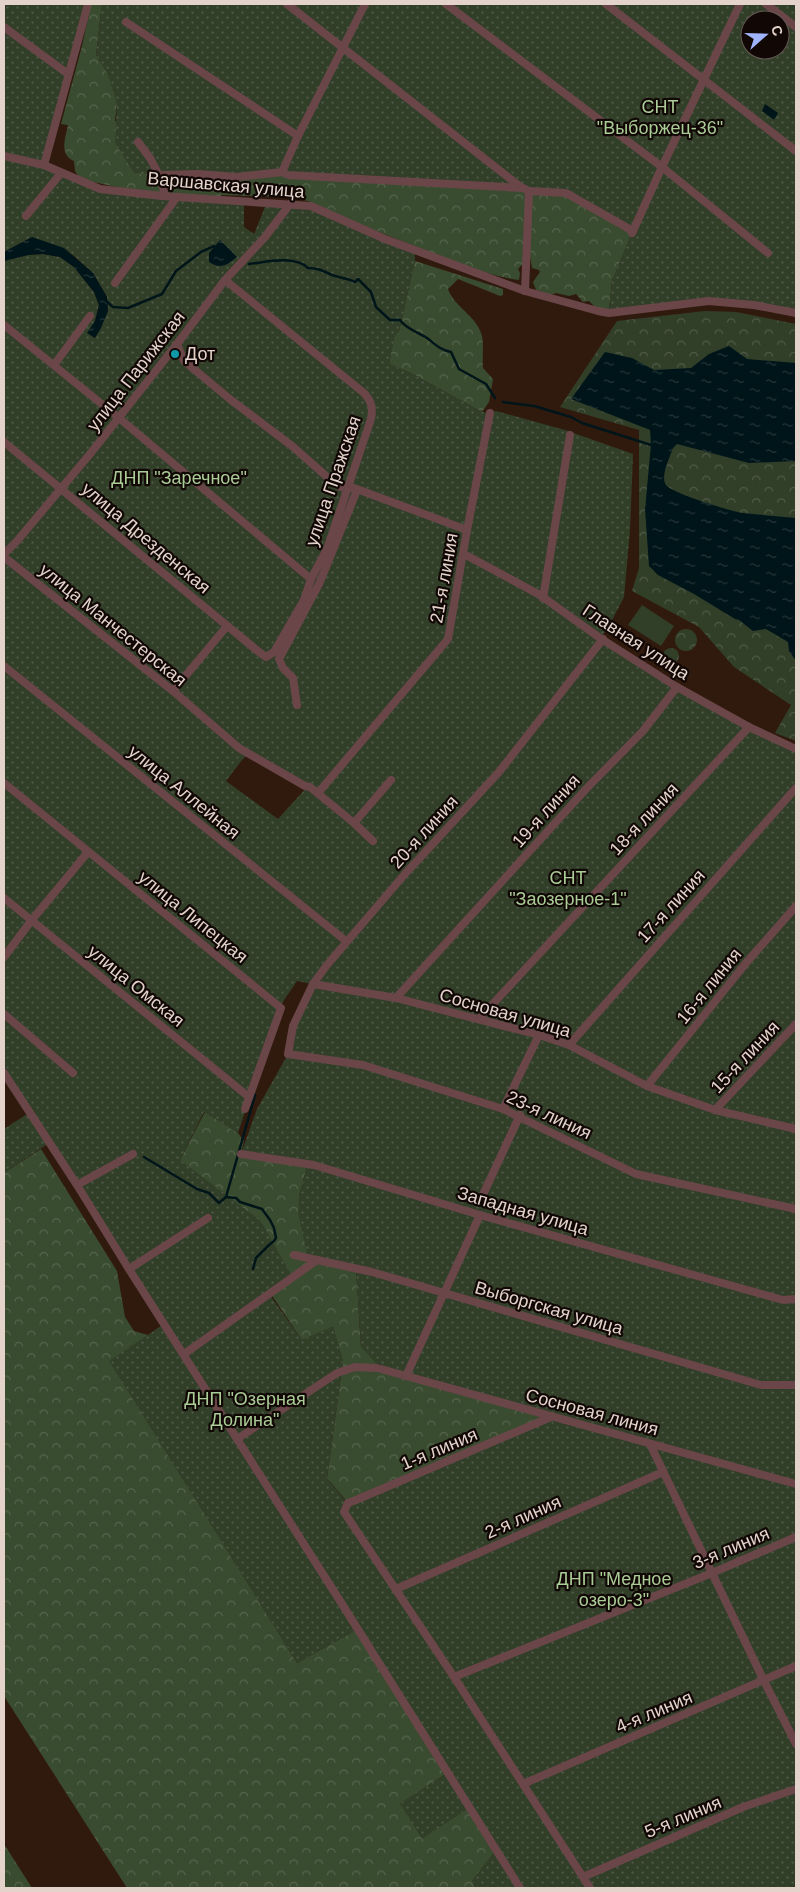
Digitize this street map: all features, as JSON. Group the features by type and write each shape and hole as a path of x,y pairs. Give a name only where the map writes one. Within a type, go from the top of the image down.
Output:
{"street":[{"path":"44,165 88,4"},
{"path":"287,4 526,190"},
{"path":"282,172 298,136 365,4"},
{"path":"446,4 662,167 768,253"},
{"path":"606,4 796,151"},
{"path":"159,175 200,174 238,177 282,172 288,174 566,193 633,232 740,4"},
{"path":"766,4 796,27"},
{"path":"126,22 298,136"},
{"path":"4,27 68,74"},
{"path":"138,142 150,158 159,175 164,191 162,196"},
{"name":"Варшавская улица","path":"4,156 44,165 100,189 162,196 311,206 418,251 525,291 604,312 709,301 796,313"},
{"path":"26,216 59,172"},
{"path":"525,291 526,190"},
{"path":"115,283 177,197"},
{"name":"улица Парижская","path":"4,555 18,541 119,418 225,280 265,237 290,204"},
{"name":"улица Пражская","path":"225,280 364,393 370,400 372,410 371,419 327,549 311,579 308,591 298,611 274,652 269,656"},
{"path":"54,365 90,316"},
{"path":"4,325 119,418 311,579"},
{"path":"177,344 184,360 340,487 357,490 467,530"},
{"name":"21-я линия","path":"318,793 448,639 490,413"},
{"path":"543,598 570,435"},
{"name":"улица Дрезденская","path":"4,442 259,652 269,656"},
{"path":"297,705 293,678 283,668 280,659 320,582 357,490"},
{"name":"Главная улица","path":"464,554 543,598 603,640 677,687 749,727 796,748"},
{"name":"улица Манчестерская","path":"4,555 173,691 239,748 310,787 354,823 373,842"},
{"path":"173,691 227,626"},
{"name":"20-я линия","path":"288,1054 293,1026 312,984 346,941 499,772 603,640"},
{"name":"улица Аллейная","path":"4,666 346,941"},
{"name":"19-я линия","path":"396,998 586,788 643,731 677,687"},
{"name":"18-я линия","path":"479,1019 749,727"},
{"path":"354,823 390,780"},
{"name":"улица Липецкая","path":"4,783 281,1008 245,1109"},
{"name":"17-я линия","path":"569,1045 796,788"},
{"path":"4,957 31,920 88,852"},
{"name":"улица Омская","path":"4,898 249,1097"},
{"name":"16-я линия","path":"646,1086 796,906"},
{"name":"Сосновая улица","path":"312,984 396,998 539,1035 569,1045 646,1086 715,1110 796,1129"},
{"path":"4,1014 73,1073"},
{"name":"15-я линия","path":"715,1110 796,1024"},
{"path":"503,1108 539,1035"},
{"name":"23-я линия","path":"288,1054 363,1065 503,1108 636,1174 796,1209"},
{"path":"4,1073 184,1354 520,1888"},
{"path":"480,1201 520,1115"},
{"path":"77,1185 133,1154"},
{"name":"Западная улица","path":"241,1154 314,1165 480,1215 783,1300 796,1299"},
{"path":"406,1376 480,1215"},
{"path":"128,1269 208,1218"},
{"name":"Выборгская улица","path":"294,1255 372,1272 762,1385 796,1385"},
{"path":"184,1354 317,1260"},
{"name":"Сосновая линия","path":"237,1439 337,1373 355,1367 378,1368 551,1418 796,1484"},
{"name":"1-я линия","path":"396,1589 344,1512 348,1503 551,1418"},
{"path":"650,1444 796,1744"},
{"name":"2-я линия","path":"396,1589 663,1472"},
{"name":"3-я линия","path":"454,1677 796,1536"},
{"path":"396,1589 590,1888"},
{"name":"4-я линия","path":"523,1784 796,1666"},
{"name":"5-я линия","path":"583,1877 743,1808 796,1788"}],"green space":[{"path":"4,4 88,4 47,164 100,189 244,201 244,227 254,234 267,202 311,206 415,250 415,261 399,331 394,338 389,364 411,373 482,412 490,413 496,411 565,430 633,454 630,530 624,597 608,628 600,638 677,687 796,749 796,1888 476,1888 472,1881 496,1850 469,1808 422,1839 400,1804 447,1773 358,1629 297,1663 109,1361 164,1324 49,1143 4,1173 4,1129 30,1112 4,1073 4,261 28,255 43,254 60,257 74,267 94,292 99,305 95,321 88,333 94,338 108,311 107,297 93,273 73,255 32,237 4,252","holes":["250,752 271,762 308,786 278,819 226,781","297,981 312,984 293,1026 288,1054 257,1109 241,1154 308,1163 299,1196 298,1213 308,1258 356,1270 361,1347 381,1369 550,1418 347,1503 327,1478 343,1361 333,1326 302,1340 269,1294 293,1278 261,1221 180,1160 204,1112 238,1133 280,1006"]},
{"path":"91,4 102,4 96,55 108,74 114,91 117,104 115,121 264,174 567,193 632,233 612,281 609,310 595,307 589,301 583,302 576,294 569,296 556,293 551,295 536,290 533,282 540,272 532,268 530,256 518,269 520,273 519,280 497,276 404,242 311,202 292,197 290,194 286,193 284,197 221,195 217,209 89,181 79,177 75,171 74,161 66,154 64,146 68,125 61,124"},
{"name":"СНТ \"Выборжец-36\"","path":"102,4 796,4 796,313 709,301 609,310 612,281 632,233 567,193 285,173 162,175 134,173 115,143 117,104 108,74 96,55"},
{"path":"415,261 503,289 503,295 500,296 458,279 448,289 455,301 471,317 482,336 483,368 493,379 489,402 482,412 411,373 389,364 394,337 399,331"},
{"path":"705,311 736,312 796,324 796,741 775,733 791,705 734,667 699,627 632,591 639,568 639,430 560,407 617,321"},
{"path":"642,605 674,626 661,646 628,625"},
{"path":"686,629 694,632 697,640 694,648 686,651 678,648 675,640 678,632"},
{"path":"671,648 679,656 671,664 663,656"},
{"path":"205,1112 238,1133 244,1141 241,1154 308,1163 299,1196 356,1269 361,1347 551,1417 348,1503 327,1478 343,1361 333,1327 302,1340 180,1160"},
{"path":"41,1149 117,1271 125,1317 134,1331 148,1335 110,1361 297,1663 358,1629 447,1773 400,1804 469,1807 496,1850 472,1881 476,1888 127,1888 4,1696 4,1173"},
{"path":"4,1844 32,1888 4,1888"}],"water":[{"path":"765,104 778,113 774,120 762,111"},
{"path":"32,237 64,248 93,273 107,297 108,311 95,338 87,333 95,321 99,305 94,292 74,267 60,257 43,254 28,255 4,261 4,252"},
{"path":"220,240 237,257 227,264 217,266 209,262 209,253"},
{"path":"729,346 747,359 796,363 796,461 749,463 677,444 673,448 666,467 664,481 670,488 726,509 742,513 796,518 796,661 789,651 788,642 766,629 753,631 739,620 658,575 649,566 645,509 651,445 650,430 571,399 605,352 632,358 654,370 691,368 709,354"}],"waterway":[{"path":"105,300 113,307 128,308 162,294 176,271 201,252 214,246 216,248"},
{"path":"249,264 288,260 355,282 358,279 371,292 376,307 390,320 400,320 406,326 441,348 451,352 459,369 486,384 495,398"},
{"path":"503,402 534,406 651,445"},
{"path":"226,1197 255,1095"},
{"path":"144,1157 197,1189 209,1193 219,1203 226,1197 236,1198 240,1202 262,1209 274,1228 276,1238 256,1258 253,1269"}],"place":[{"name":"Дот","path":"175,354"}],"park label":[{"name":"ДНП \"Заречное\"","path":"179,478"},
{"name":"СНТ \"Заозерное-1\"","path":"568,888"},
{"name":"ДНП \"Озерная Долина\"","path":"245,1409"},
{"name":"ДНП \"Медное озеро-3\"","path":"614,1589"}]}
